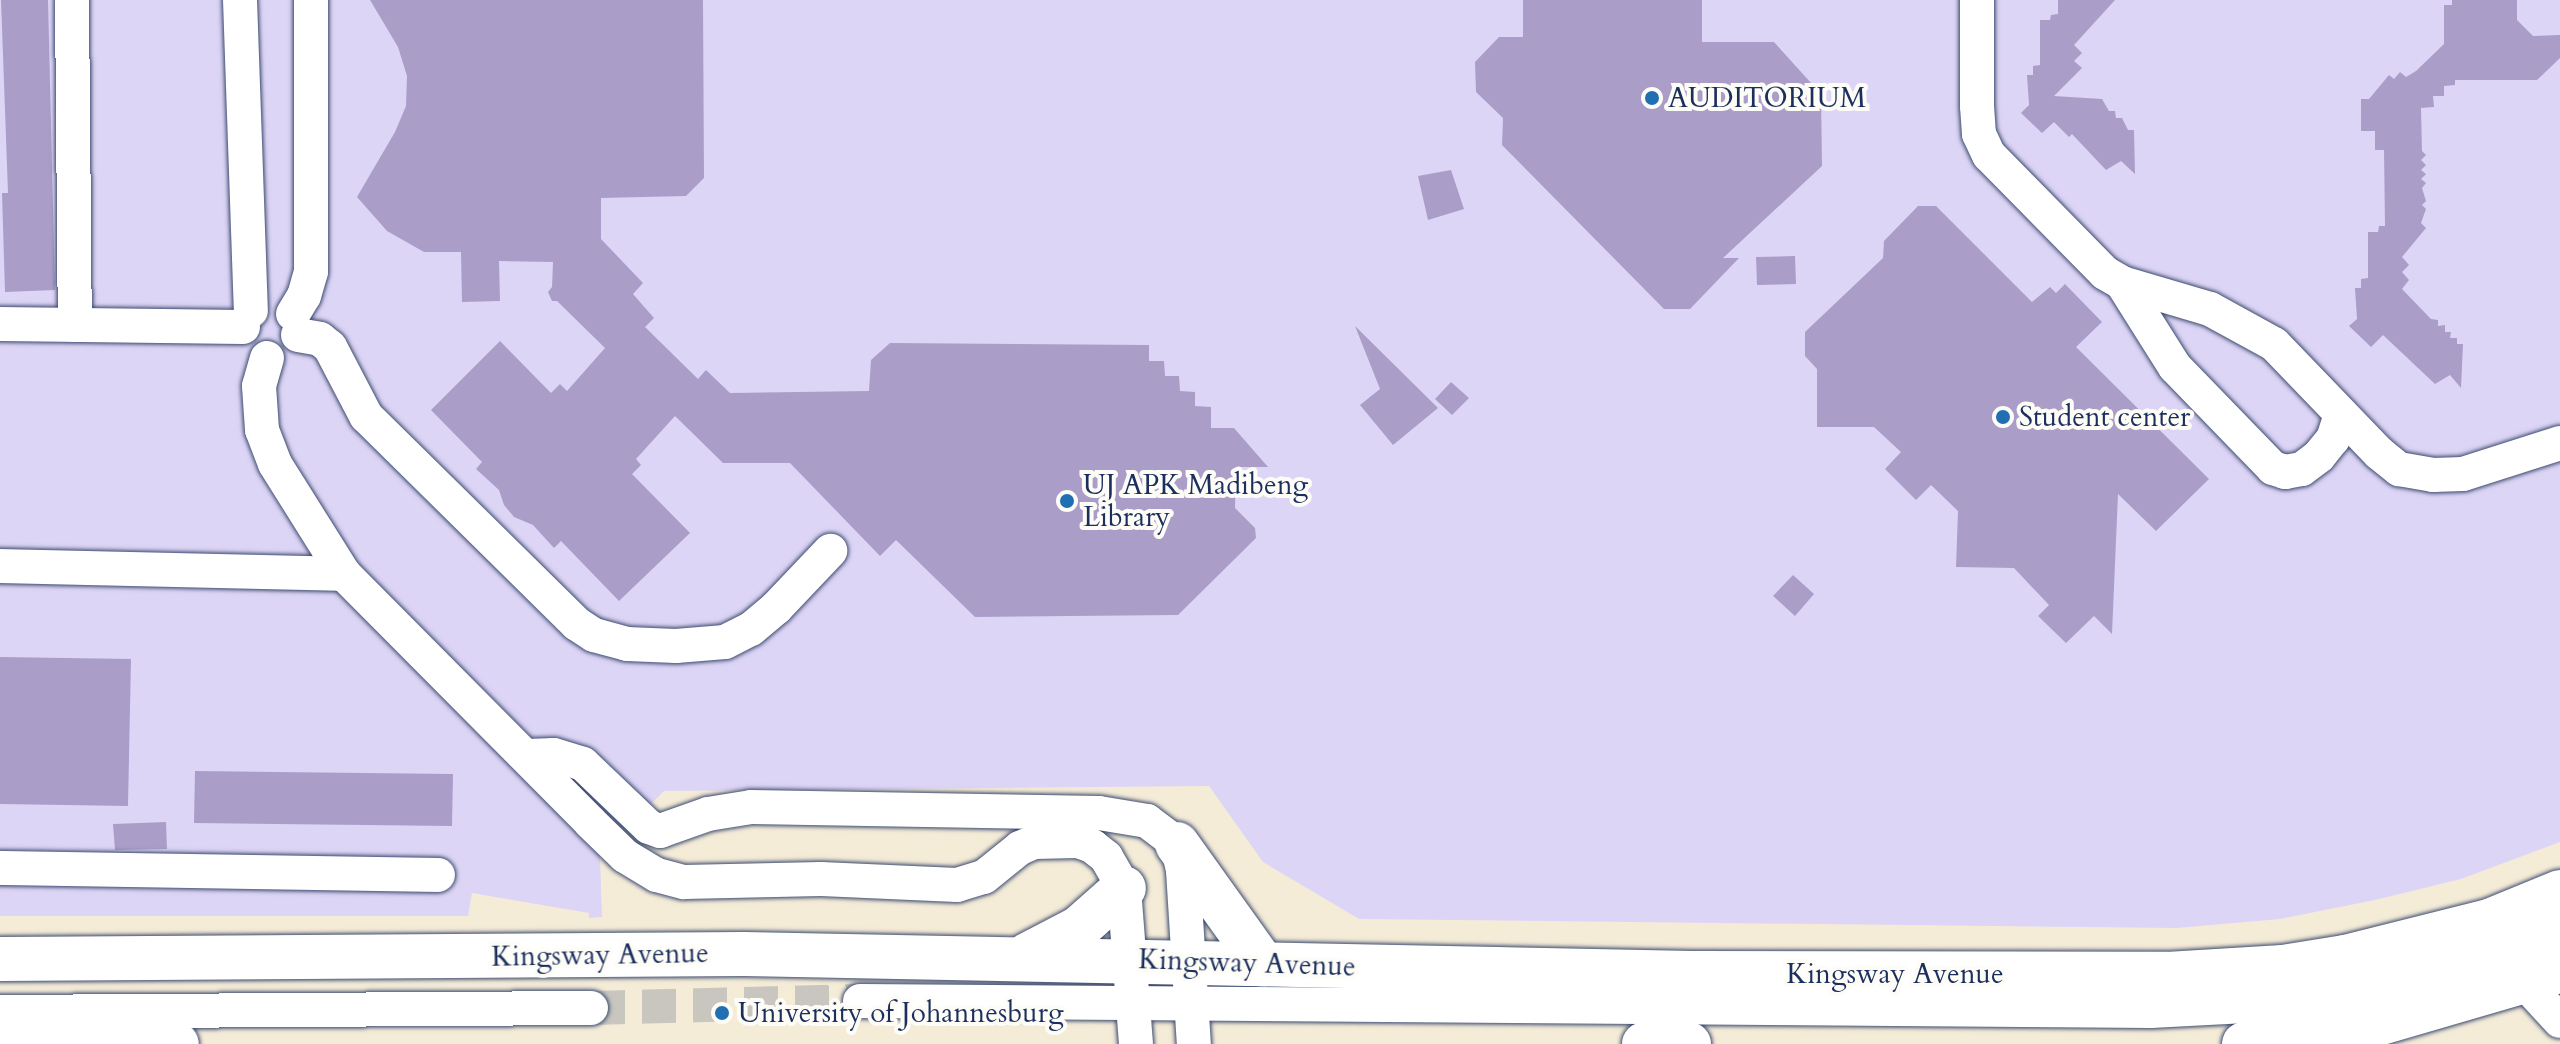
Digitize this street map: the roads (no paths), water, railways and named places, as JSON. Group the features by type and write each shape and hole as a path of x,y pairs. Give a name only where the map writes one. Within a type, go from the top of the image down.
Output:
{"main road":[{"path":"1177,844 1263,964"},
{"path":"1021,957 1079,928 1124,888"},
{"name":"Kingsway Avenue","path":"0,959 744,954 1021,957 1693,973 2167,974 2298,965 2489,921 2560,892"},
{"path":"2244,1044 2290,1040 2377,1024 2542,977"},
{"path":"0,1034 177,1044"},
{"path":"1644,1044 1689,1044"}],"street":[{"path":"72,0 75,325"},
{"path":"240,0 248,347 267,358 287,353 311,272 311,0"},
{"path":"1977,0 1979,134 1989,155 2105,273 2122,283 2210,309 2274,344 2399,469 2433,475 2463,474 2560,443"},
{"path":"2122,283 2175,367 2273,468 2285,472 2302,469 2319,456 2333,439 2341,414"},
{"path":"0,324 75,325 247,319 273,302 296,324 330,347 366,416 577,624 594,635 627,644 676,646 725,642 751,629 776,608 830,551"},
{"path":"267,358 259,386 262,430 275,464 344,574 625,856 657,875 684,882 821,879 957,885 984,877 1020,848 1054,840 1078,841 1092,846 1106,857 1124,888 1136,1044"},
{"path":"0,566 344,574"},
{"path":"527,756 554,755 583,764 649,827 671,830 690,820 726,809 751,807 1099,813 1125,814 1147,821 1177,844 1183,871 1194,1044"},
{"path":"690,820 680,835 680,860 692,876 713,881"},
{"path":"0,868 438,875"},
{"path":"860,1001 1191,1006 2151,1011 2284,1004 2392,983 2560,931"},
{"path":"2542,977 2560,1021"},
{"path":"0,1012 591,1008"}],"tunnel":[{"path":"591,1008 860,1001"}],"place":[{"name":"AUDITORIUM","path":"1652,98"},
{"name":"Student center","path":"2003,417"},
{"name":"UJ APK Madibeng Library","path":"1067,501"},
{"name":"University of Johannesburg","path":"722,1013"}]}
